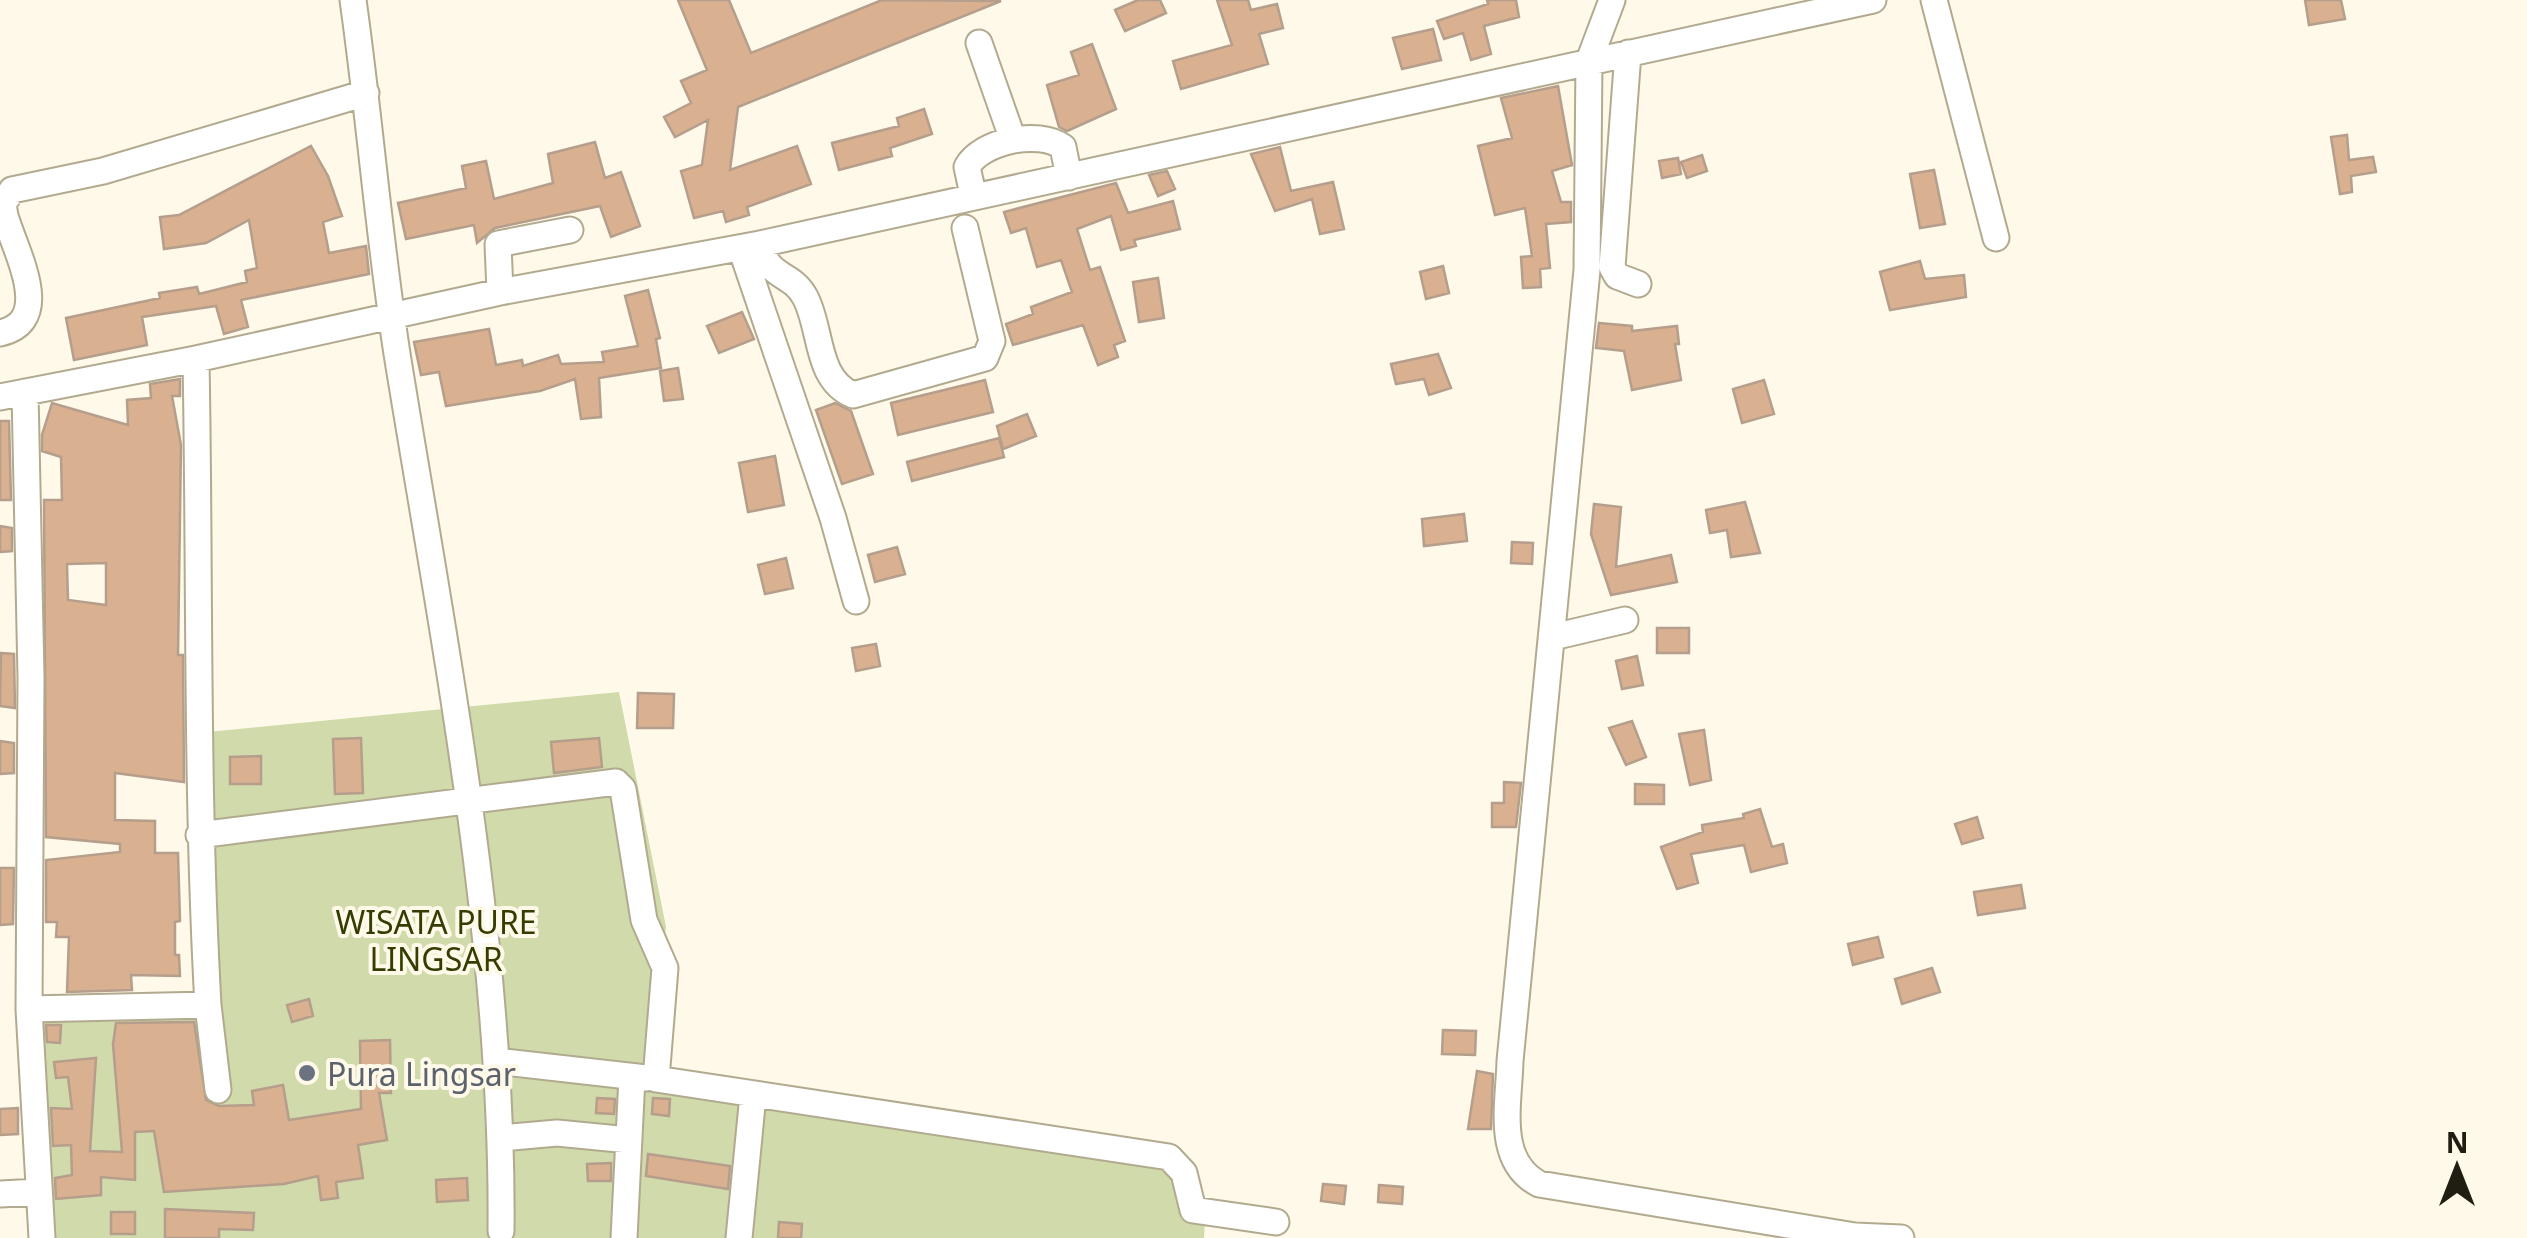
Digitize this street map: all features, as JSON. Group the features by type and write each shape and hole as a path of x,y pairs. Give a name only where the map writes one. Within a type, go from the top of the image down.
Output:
{"street":[{"path":"354,0 392,318 466,800 496,1061 501,1138 500,1231"},
{"path":"1612,0 1589,61 1587,270 1510,1061 1511,1157 1522,1175 1539,1184 1855,1236 1902,1238"},
{"path":"42,1238 29,1008 32,677 13,394 196,360 500,292 750,246 973,194 1873,0"},
{"path":"1934,0 1996,238"},
{"path":"979,42 1013,140"},
{"path":"1628,53 1612,268 1617,276 1638,284"},
{"path":"0,334 17,329 27,319 32,303 4,216 3,204 12,190 103,170 366,93"},
{"path":"973,194 969,162 1013,140 1048,138 1056,142 1062,147 1069,176"},
{"path":"750,246 764,264 805,296 831,378 853,395 986,358 992,341 964,228"},
{"path":"500,292 498,244 570,230"},
{"path":"750,246 856,600"},
{"path":"196,360 203,724 199,834 208,1005 218,1090"},
{"path":"1553,637 1624,620"},
{"path":"199,834 616,782 623,789 644,920 665,968 629,1140 624,1238"},
{"path":"29,1008 208,1005"},
{"path":"496,1061 644,1078 1169,1157 1184,1173 1193,1210 1276,1222"},
{"path":"740,1238 753,1095"},
{"path":"501,1138 558,1133 629,1140"},
{"path":"0,1194 38,1192"}],"green space":[{"name":"WISATA PURE LINGSAR","path":"619,692 666,927 644,1089 1156,1161 1205,1219 1204,1238 46,1238 30,1017 211,999 208,732"}],"building":[{"path":"678,0 729,0 751,53 882,0 1001,1 738,107 730,170 797,146 811,184 747,207 749,215 726,222 723,211 694,218 681,171 702,165 708,120 675,137 664,117 691,103 681,81 707,70"},
{"path":"1138,0 1160,0 1166,13 1125,31 1115,10"},
{"path":"1217,0 1248,0 1251,10 1277,4 1283,28 1259,34 1268,64 1181,89 1173,61 1232,45"},
{"path":"1487,0 1516,0 1519,17 1484,26 1491,54 1471,60 1463,33 1444,39 1437,21 1488,4"},
{"path":"2305,0 2341,0 2345,19 2309,25"},
{"path":"1433,29 1441,60 1402,69 1393,38"},
{"path":"1092,44 1116,109 1067,131 1059,127 1047,85 1079,75 1071,52"},
{"path":"1558,86 1572,165 1552,171 1561,202 1571,202 1571,222 1546,224 1550,268 1540,269 1541,287 1523,288 1521,257 1532,256 1525,208 1495,215 1478,146 1512,138 1501,98"},
{"path":"924,109 932,134 890,148 892,156 839,170 832,143 899,126 897,118"},
{"path":"2347,135 2349,160 2373,157 2376,172 2351,176 2352,192 2340,194 2331,137"},
{"path":"595,142 605,178 621,172 640,226 611,237 600,206 495,228 477,243 474,225 406,239 398,203 466,188 462,166 486,161 494,199 553,183 548,154"},
{"path":"311,146 328,176 342,216 323,222 329,253 366,246 369,274 241,300 248,327 224,334 216,306 142,317 147,345 74,360 66,318 160,298 159,293 197,287 199,294 247,282 245,271 257,268 249,220 206,243 164,249 160,217 179,215"},
{"path":"1280,147 1291,191 1333,182 1344,229 1320,234 1312,199 1275,211 1251,154"},
{"path":"1702,155 1707,171 1687,178 1681,162"},
{"path":"1678,158 1681,174 1662,178 1659,161"},
{"path":"1934,170 1945,224 1920,228 1910,174"},
{"path":"1167,171 1175,189 1158,196 1149,175"},
{"path":"1116,183 1128,213 1173,201 1180,229 1134,240 1136,246 1121,250 1111,216 1077,229 1090,270 1100,267 1125,341 1114,345 1118,357 1098,365 1083,325 1013,345 1006,324 1033,314 1031,307 1072,292 1061,260 1037,267 1026,228 1011,233 1004,212"},
{"path":"1920,261 1925,279 1964,275 1966,297 1890,310 1880,272"},
{"path":"1443,266 1449,293 1426,299 1420,272"},
{"path":"1158,278 1164,318 1139,322 1133,282"},
{"path":"648,290 660,338 656,339 661,368 599,378 601,417 581,419 575,379 540,391 446,406 439,372 421,375 414,342 489,329 496,365 522,360 523,366 558,355 561,364 604,362 602,352 638,346 625,296"},
{"path":"742,312 754,339 719,353 707,326"},
{"path":"1599,323 1632,326 1632,331 1677,326 1679,344 1675,344 1681,380 1632,390 1624,351 1596,348"},
{"path":"1438,354 1451,388 1429,395 1424,379 1396,384 1391,364"},
{"path":"678,368 683,399 664,401 660,371"},
{"path":"180,379 180,396 172,396 181,445 178,655 183,655 184,782 115,773 115,820 155,821 155,853 178,853 180,921 175,922 175,955 179,955 180,976 131,975 132,990 67,992 69,937 56,937 57,922 46,922 46,860 120,852 120,844 46,837 44,500 62,500 61,457 42,451 42,435 52,403 128,425 127,400 151,398 150,384","holes":["106,563 106,605 68,600 67,564"]},
{"path":"985,380 993,412 898,435 891,403"},
{"path":"1764,380 1774,414 1742,423 1733,389"},
{"path":"835,403 851,411 873,474 842,484 816,410"},
{"path":"1027,414 1036,436 1003,449 997,426"},
{"path":"0,421 9,421 11,500 0,500"},
{"path":"999,438 1004,457 912,481 907,462"},
{"path":"775,456 784,505 748,512 739,463"},
{"path":"1745,502 1760,553 1731,557 1727,530 1710,533 1706,510"},
{"path":"1594,504 1621,507 1616,567 1671,555 1677,582 1611,595 1591,534"},
{"path":"1464,514 1467,541 1424,546 1422,519"},
{"path":"0,526 12,528 12,551 0,552"},
{"path":"1512,542 1533,543 1532,564 1511,563"},
{"path":"897,547 905,574 875,582 868,555"},
{"path":"786,558 793,588 765,594 758,565"},
{"path":"1657,628 1689,628 1689,653 1657,653"},
{"path":"876,644 880,666 856,671 852,648"},
{"path":"1,653 14,654 15,708 0,706"},
{"path":"1637,656 1643,685 1622,689 1616,661"},
{"path":"638,693 674,694 673,728 637,728"},
{"path":"1632,721 1646,757 1626,765 1609,728"},
{"path":"1704,730 1711,780 1690,785 1679,734"},
{"path":"361,738 363,793 335,794 333,739"},
{"path":"599,738 602,767 554,773 551,742"},
{"path":"0,741 14,743 14,773 0,774"},
{"path":"261,756 261,784 230,784 230,757"},
{"path":"1504,782 1521,783 1516,827 1492,827 1492,803 1504,803"},
{"path":"1635,784 1664,785 1664,804 1635,804"},
{"path":"1760,809 1772,847 1783,844 1787,863 1751,872 1744,845 1691,854 1698,883 1677,889 1661,847 1703,832 1702,825 1744,818 1743,814"},
{"path":"1977,817 1983,838 1962,844 1955,824"},
{"path":"0,868 14,868 13,924 0,925"},
{"path":"2021,885 2025,908 1978,915 1974,892"},
{"path":"1878,937 1883,957 1853,965 1848,944"},
{"path":"1932,968 1940,992 1902,1004 1895,979"},
{"path":"309,999 313,1016 292,1022 287,1005"},
{"path":"194,1022 206,1100 219,1106 254,1105 252,1091 283,1085 289,1120 361,1109 360,1041 390,1040 391,1093 379,1093 387,1140 358,1145 363,1178 336,1182 338,1198 321,1200 318,1176 284,1184 164,1192 154,1131 135,1132 135,1180 101,1177 101,1195 56,1199 55,1178 72,1175 71,1145 53,1146 51,1108 72,1109 68,1077 56,1078 54,1062 96,1058 90,1151 122,1152 113,1044 116,1023"},
{"path":"46,1025 61,1025 60,1043 47,1042"},
{"path":"1443,1030 1476,1031 1475,1055 1442,1054"},
{"path":"1477,1071 1493,1074 1491,1129 1468,1129"},
{"path":"597,1098 615,1099 614,1114 596,1113"},
{"path":"653,1098 670,1099 669,1116 652,1114"},
{"path":"18,1108 18,1134 0,1135 0,1109"},
{"path":"648,1154 730,1166 728,1189 646,1176"},
{"path":"611,1163 611,1181 588,1181 587,1164"},
{"path":"467,1178 468,1200 437,1202 436,1180"},
{"path":"1323,1184 1346,1186 1344,1204 1321,1201"},
{"path":"1379,1185 1403,1187 1402,1204 1378,1202"},
{"path":"165,1209 254,1213 253,1230 219,1229 219,1238 165,1238"},
{"path":"111,1212 135,1212 135,1234 111,1234"},
{"path":"779,1222 802,1224 801,1238 778,1238"}],"place":[{"name":"Pura Lingsar","path":"307,1073"}]}
